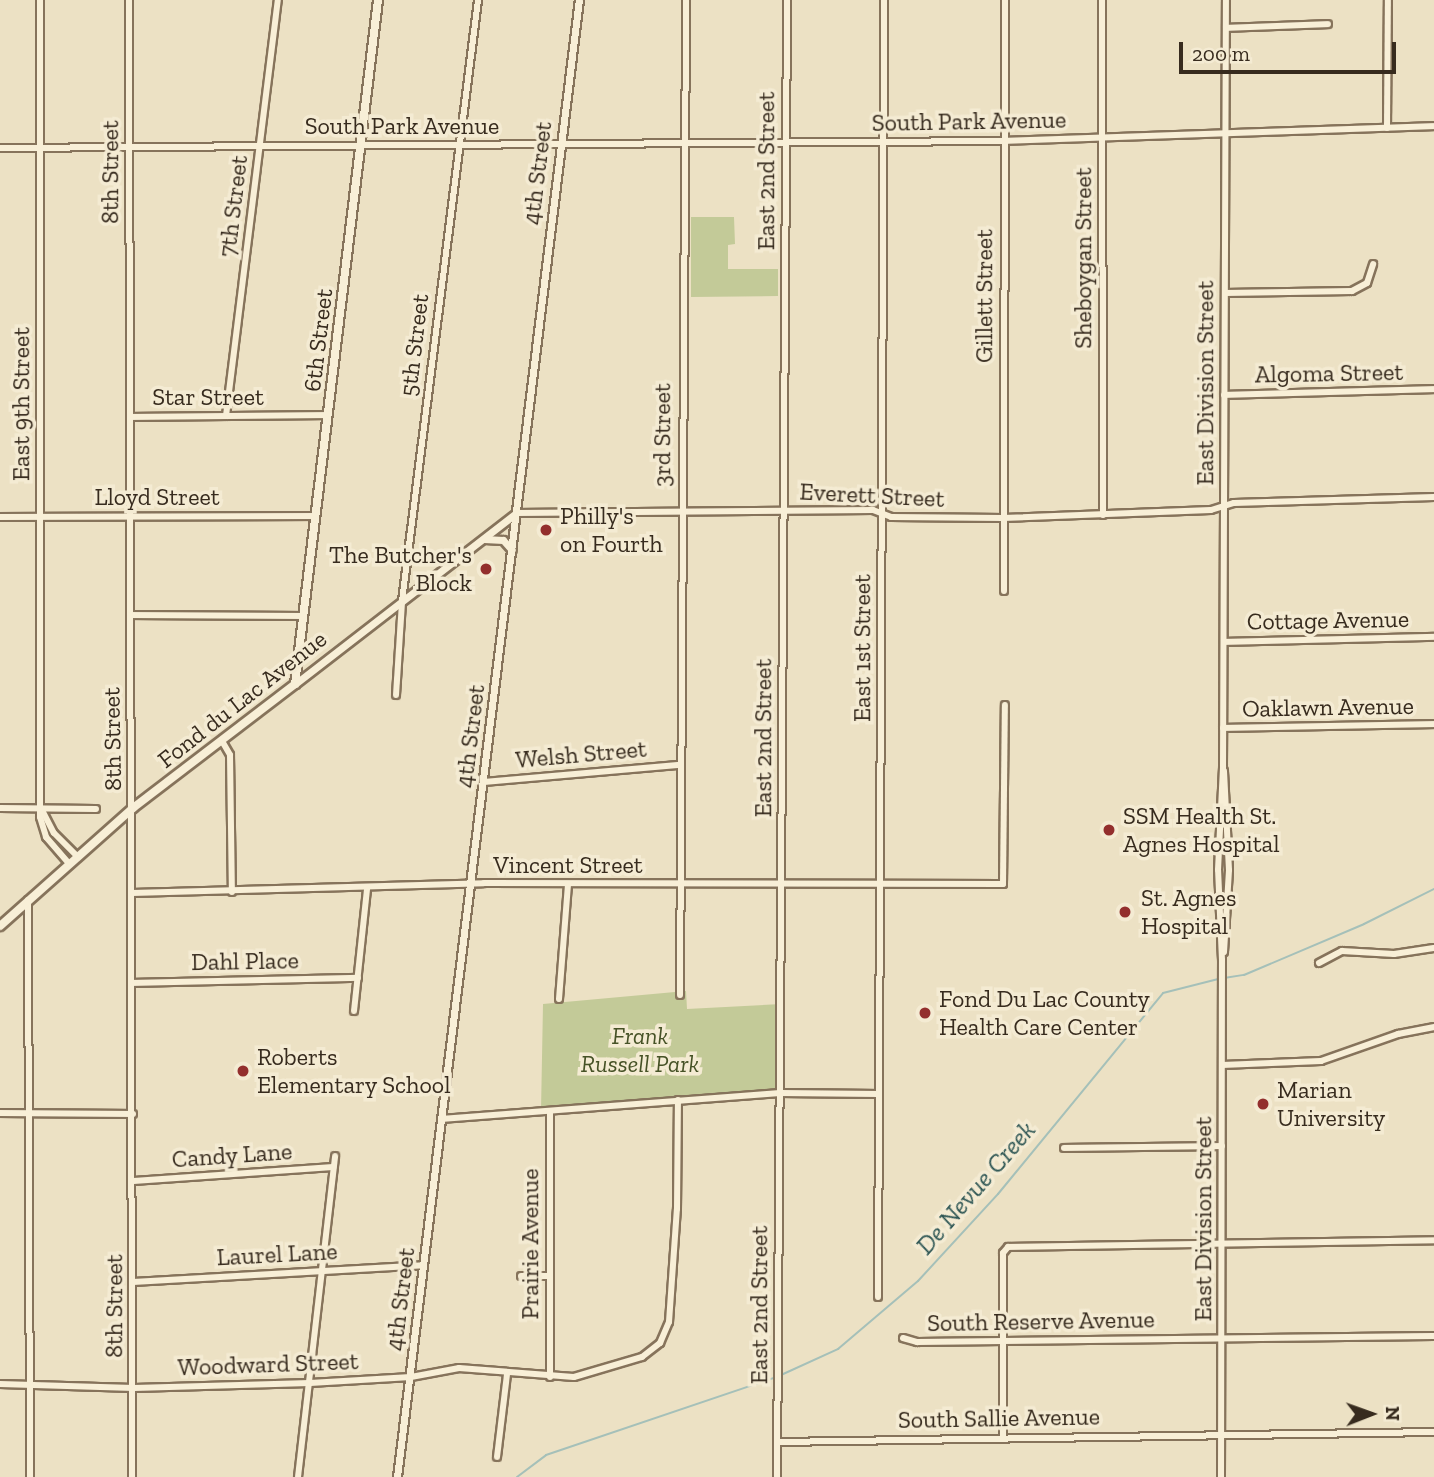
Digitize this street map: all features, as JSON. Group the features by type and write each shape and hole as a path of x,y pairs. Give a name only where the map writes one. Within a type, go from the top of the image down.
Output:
{"main road":[{"name":"6th Street","path":"295,684 378,0"},
{"name":"Fond du Lac Avenue","path":"0,926 133,808 295,684"}],"street":[{"name":"East 9th Street","path":"40,0 41,808 46,837 69,863"},
{"name":"8th Street","path":"129,0 133,808 132,1477"},
{"name":"7th Street","path":"226,416 278,0"},
{"name":"5th Street","path":"396,695 402,601 478,0"},
{"name":"4th Street","path":"397,1477 484,782 559,145 579,0"},
{"name":"3rd Street","path":"680,995 683,143 686,0"},
{"name":"East 2nd Street","path":"777,1477 787,0"},
{"name":"East 1st Street","path":"878,1297 884,0"},
{"name":"Gillett Street","path":"1004,592 1005,0"},
{"name":"Sheboygan Street","path":"1102,0 1103,515"},
{"name":"East Division Street","path":"1221,1477 1222,960 1218,870 1223,766 1226,0"},
{"path":"1387,128 1388,0"},
{"path":"1226,28 1328,24"},
{"name":"South Park Avenue","path":"0,148 1004,141 1434,126"},
{"path":"1225,293 1352,291 1367,283 1373,264"},
{"name":"Algoma Street","path":"1224,395 1434,389"},
{"name":"Star Street","path":"130,417 328,415"},
{"name":"Everett Street","path":"516,513 873,510 881,514 1003,518 1103,515 1224,505 1434,497"},
{"name":"Fond du Lac Avenue","path":"295,684 516,513"},
{"name":"Lloyd Street","path":"0,517 315,516"},
{"path":"480,541 499,538 512,550"},
{"path":"130,615 302,616"},
{"name":"Cottage Avenue","path":"1224,642 1434,637"},
{"name":"Vincent Street","path":"132,893 568,884 1003,884 1004,705"},
{"name":"Oaklawn Avenue","path":"1223,728 1434,724"},
{"path":"222,741 230,755 232,892"},
{"name":"Welsh Street","path":"484,782 680,765"},
{"name":"East Division Street","path":"1222,960 1229,870 1229,795 1223,766"},
{"path":"0,808 96,809"},
{"path":"41,808 54,833 77,856"},
{"path":"559,999 568,884"},
{"path":"354,1011 367,889"},
{"path":"28,900 30,1477"},
{"path":"1319,963 1342,951 1394,954 1434,948"},
{"name":"Dahl Place","path":"133,983 358,978"},
{"path":"1222,1065 1316,1062 1398,1034 1434,1027"},
{"path":"442,1119 780,1093 879,1094"},
{"name":"Woodward Street","path":"0,1384 134,1388 310,1383 411,1377 459,1368 550,1377 604,1371 648,1354 665,1335 677,1209 678,1100"},
{"name":"Prairie Avenue","path":"550,1111 550,1377"},
{"path":"0,1113 133,1114"},
{"path":"1064,1148 1222,1146"},
{"path":"298,1477 335,1156"},
{"name":"Candy Lane","path":"133,1181 334,1167"},
{"path":"1003,1437 1006,1248 1434,1240"},
{"name":"Laurel Lane","path":"133,1282 424,1265"},
{"path":"521,1276 550,1276"},
{"name":"South Reserve Avenue","path":"903,1338 917,1342 1434,1336"},
{"path":"497,1457 507,1374"},
{"name":"South Sallie Avenue","path":"778,1442 1434,1432"}],"green space":[{"path":"691,217 734,217 735,244 728,245 728,269 778,269 778,296 691,297"},
{"name":"Frank Russell Park","path":"686,991 687,1009 781,1004 780,1093 541,1111 543,1004"}],"waterway":[{"name":"De Nevue Creek","path":"1224,978 1244,975 1364,924 1434,889"},
{"name":"De Nevue Creek","path":"781,1375 838,1349 918,1281 998,1194 1163,993 1218,979"},
{"name":"De Nevue Creek","path":"517,1477 546,1455 776,1377"}],"place":[{"name":"Philly's on Fourth","path":"546,530"},
{"name":"The Butcher's Block","path":"486,569"},
{"name":"SSM Health St. Agnes Hospital","path":"1109,830"},
{"name":"St. Agnes Hospital","path":"1125,912"},
{"name":"Fond Du Lac County Health Care Center","path":"925,1013"},
{"name":"Roberts Elementary School","path":"243,1071"},
{"name":"Marian University","path":"1263,1104"}]}
